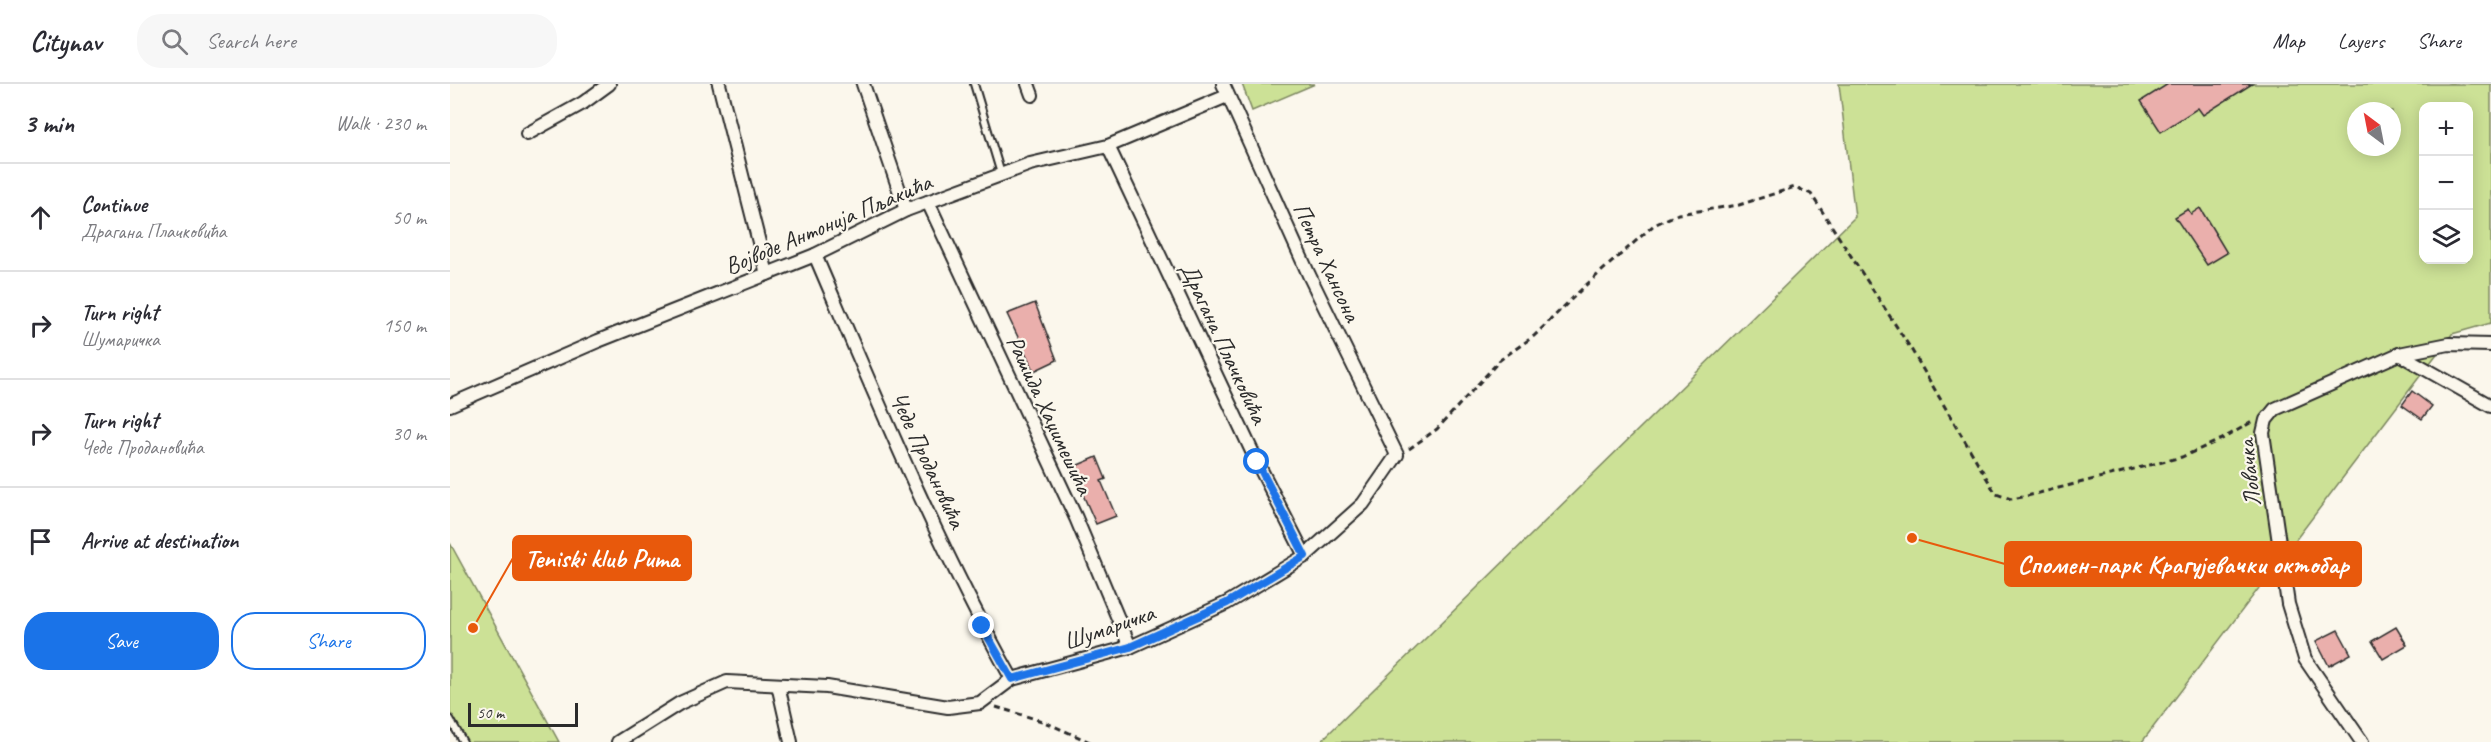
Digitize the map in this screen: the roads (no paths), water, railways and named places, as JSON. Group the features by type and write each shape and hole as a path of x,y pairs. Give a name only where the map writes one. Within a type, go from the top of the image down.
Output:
{"street":[{"path":"527,134 583,103 609,84"},
{"path":"719,84 767,274"},
{"path":"863,84 906,210"},
{"name":"Војводе Антонија Пљакића","path":"450,405 598,341 814,255 906,210 1030,164 1108,146 1225,90"},
{"name":"Петра Хансона","path":"1225,90 1309,275 1397,455"},
{"name":"Драгана Плачковића","path":"1108,146 1257,462 1305,556"},
{"name":"Рашида Хаџимешића","path":"928,202 1076,518 1130,647"},
{"name":"Чеде Продановића","path":"814,255 871,386 977,615 1012,679"},
{"name":"Ловачка","path":"2362,742 2305,659 2288,604 2263,433 2266,420 2276,410 2399,354 2450,344 2491,345"},
{"path":"2399,354 2491,406"},
{"name":"Шумаричка","path":"618,742 640,736 680,703 728,682 827,687 948,707 980,702 1012,679 1130,647 1227,603 1305,556 1363,504 1397,455"},
{"path":"778,685 791,742"}],"lane":[{"path":"974,84 1001,174"},
{"path":"450,719 463,742"}],"place":[{"name":"Спомен-парк Крагујевачки октобар","path":"1912,538"},
{"name":"Teniski klub Puma","path":"473,628"}]}
